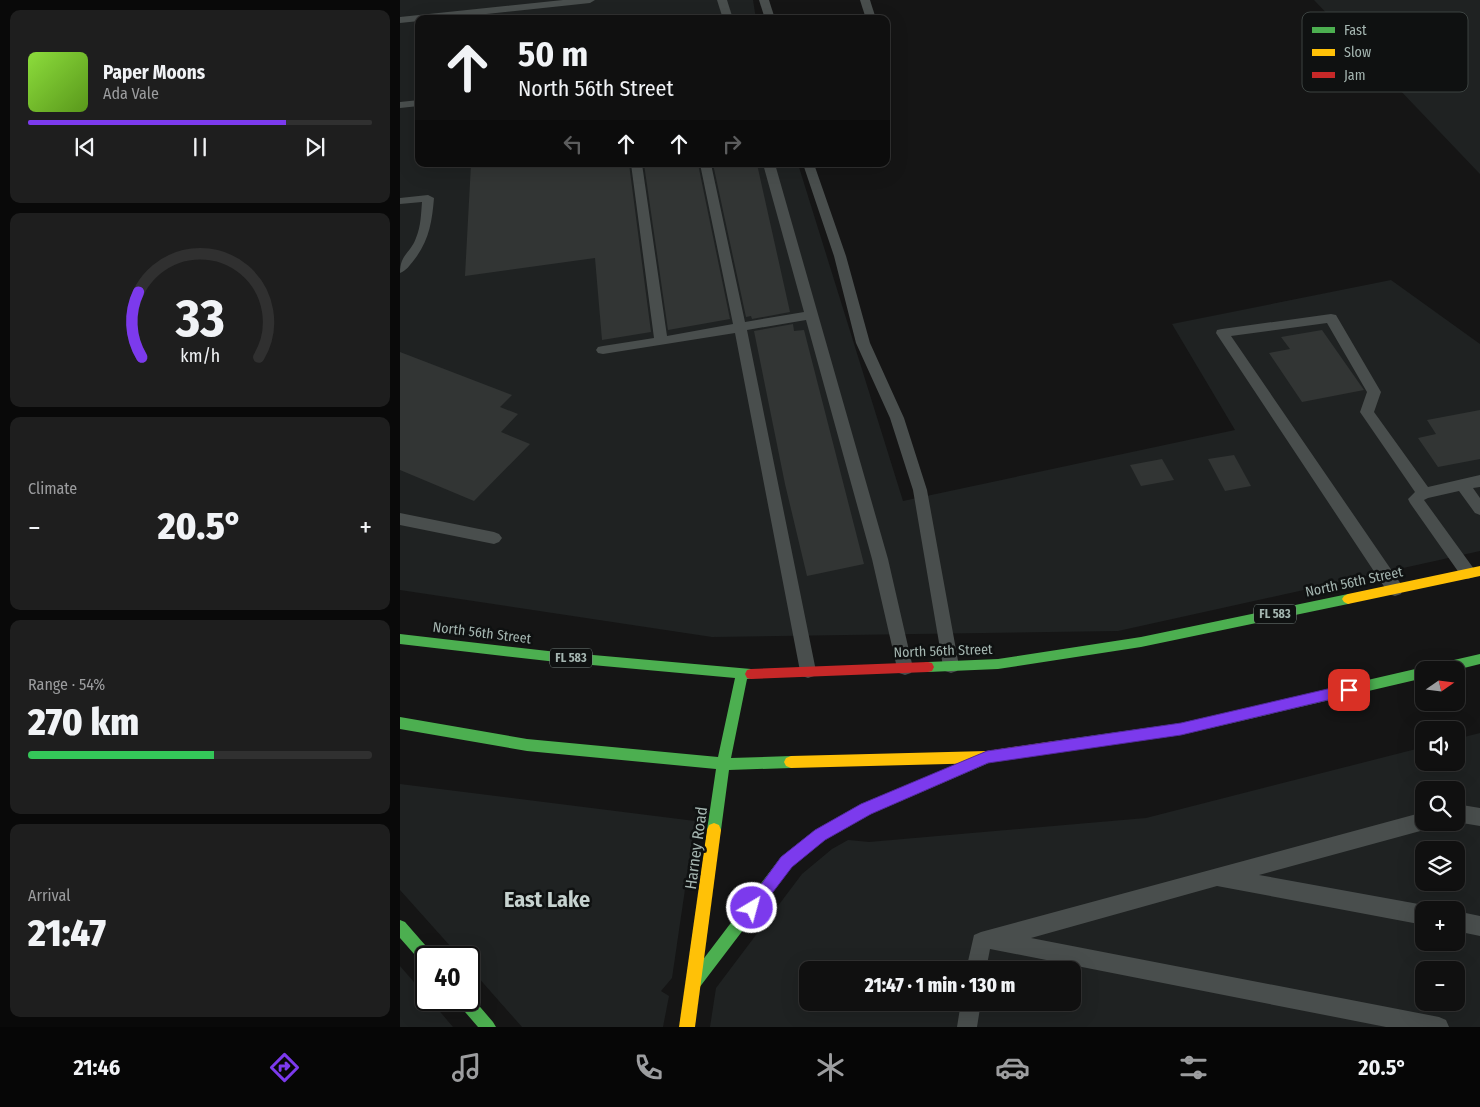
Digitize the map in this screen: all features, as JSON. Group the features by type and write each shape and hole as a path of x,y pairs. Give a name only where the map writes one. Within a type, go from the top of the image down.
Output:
{"main road":[{"name":"North 56th Street","path":"400,639 548,656 742,674 998,664 1141,642 1474,572"},
{"path":"1465,662 1480,659"},
{"name":"Harney Road","path":"687,1027 723,764 742,674"},
{"path":"400,723 527,745 723,764 987,757 1181,729 1415,674"},
{"path":"694,983 786,862 820,835 866,809 987,757"},
{"path":"400,927 417,946"},
{"path":"474,1011 488,1027"}],"lane":[{"path":"448,15 590,0"},
{"path":"722,0 727,15"},
{"path":"764,0 769,15"},
{"path":"865,0 870,15"},
{"path":"400,20 415,18"},
{"path":"400,105 415,103"},
{"path":"636,167 661,340"},
{"path":"706,167 740,327 808,671"},
{"path":"770,167 880,559 905,668"},
{"path":"809,167 840,256 863,344 897,418 920,490 951,666"},
{"path":"400,201 428,198 426,230 415,253 400,269"},
{"path":"603,350 811,315"},
{"path":"1395,589 1222,333 1331,318 1374,392 1367,412 1424,493"},
{"path":"1474,572 1414,499 1424,493 1480,481"},
{"path":"1462,485 1480,509"},
{"path":"400,519 494,538"},
{"path":"1465,814 1480,817"},
{"path":"977,961 980,942 1415,822"},
{"path":"1217,877 1415,913"},
{"path":"1465,923 1480,926"},
{"path":"990,940 1439,1027"},
{"path":"967,1027 970,1011"}],"shaded area":[{"path":"400,0 753,0 755,15 415,15 415,167 799,167 903,501 1235,430 1172,324 1391,280 1480,344 1480,551 1118,631 712,637 400,590"},
{"path":"1314,0 1480,0 1480,174 1402,92 1468,92 1468,12 1325,12"},
{"path":"1480,733 1480,1027 710,1027 716,988 802,874 832,849 848,840 869,842 1146,818 1415,749 1415,771 1465,771 1465,737"},
{"path":"400,784 695,821 672,978 661,991 669,996 663,1027 522,1027 480,979 480,946 450,946 400,890"},
{"path":"400,966 415,983 415,1011 439,1011 453,1027 400,1027"}],"building":[{"path":"471,167 629,167 651,332 602,340 595,258 465,276"},
{"path":"644,167 699,167 730,319 668,330"},
{"path":"714,167 758,167 790,312 752,319 751,316 746,317"},
{"path":"793,324 794,331 804,330 864,564 807,576 785,484 754,331"},
{"path":"1322,330 1364,390 1302,402 1269,353 1290,349 1281,337"},
{"path":"400,352 512,395 500,407 518,414 501,432 530,444 474,501 400,470"},
{"path":"1480,410 1480,459 1438,467 1418,438 1436,434 1427,420"},
{"path":"1234,455 1251,486 1225,491 1208,459"},
{"path":"1162,459 1174,480 1141,486 1130,465"}],"traffic: fast":[{"path":"928,667 998,664 1141,642 1348,599"},
{"path":"400,639 548,656 751,674"},
{"path":"1465,662 1480,659"},
{"path":"714,830 723,764 742,674"},
{"path":"1054,747 1181,729 1415,674"},
{"path":"400,723 527,745 723,764 791,762"},
{"path":"694,983 786,862 820,835 866,809 986,758"},
{"path":"400,927 417,946"},
{"path":"474,1011 488,1027"}],"traffic: slow":[{"path":"1348,599 1480,571"},
{"path":"791,762 987,757 1054,747"},
{"path":"687,1027 714,830"}],"traffic: jam":[{"path":"751,674 928,667"}],"district":[{"name":"East Lake","path":"547,899"}],"route":[{"path":"752,908 786,862 820,835 866,809 987,757 1181,729 1349,690"}]}
